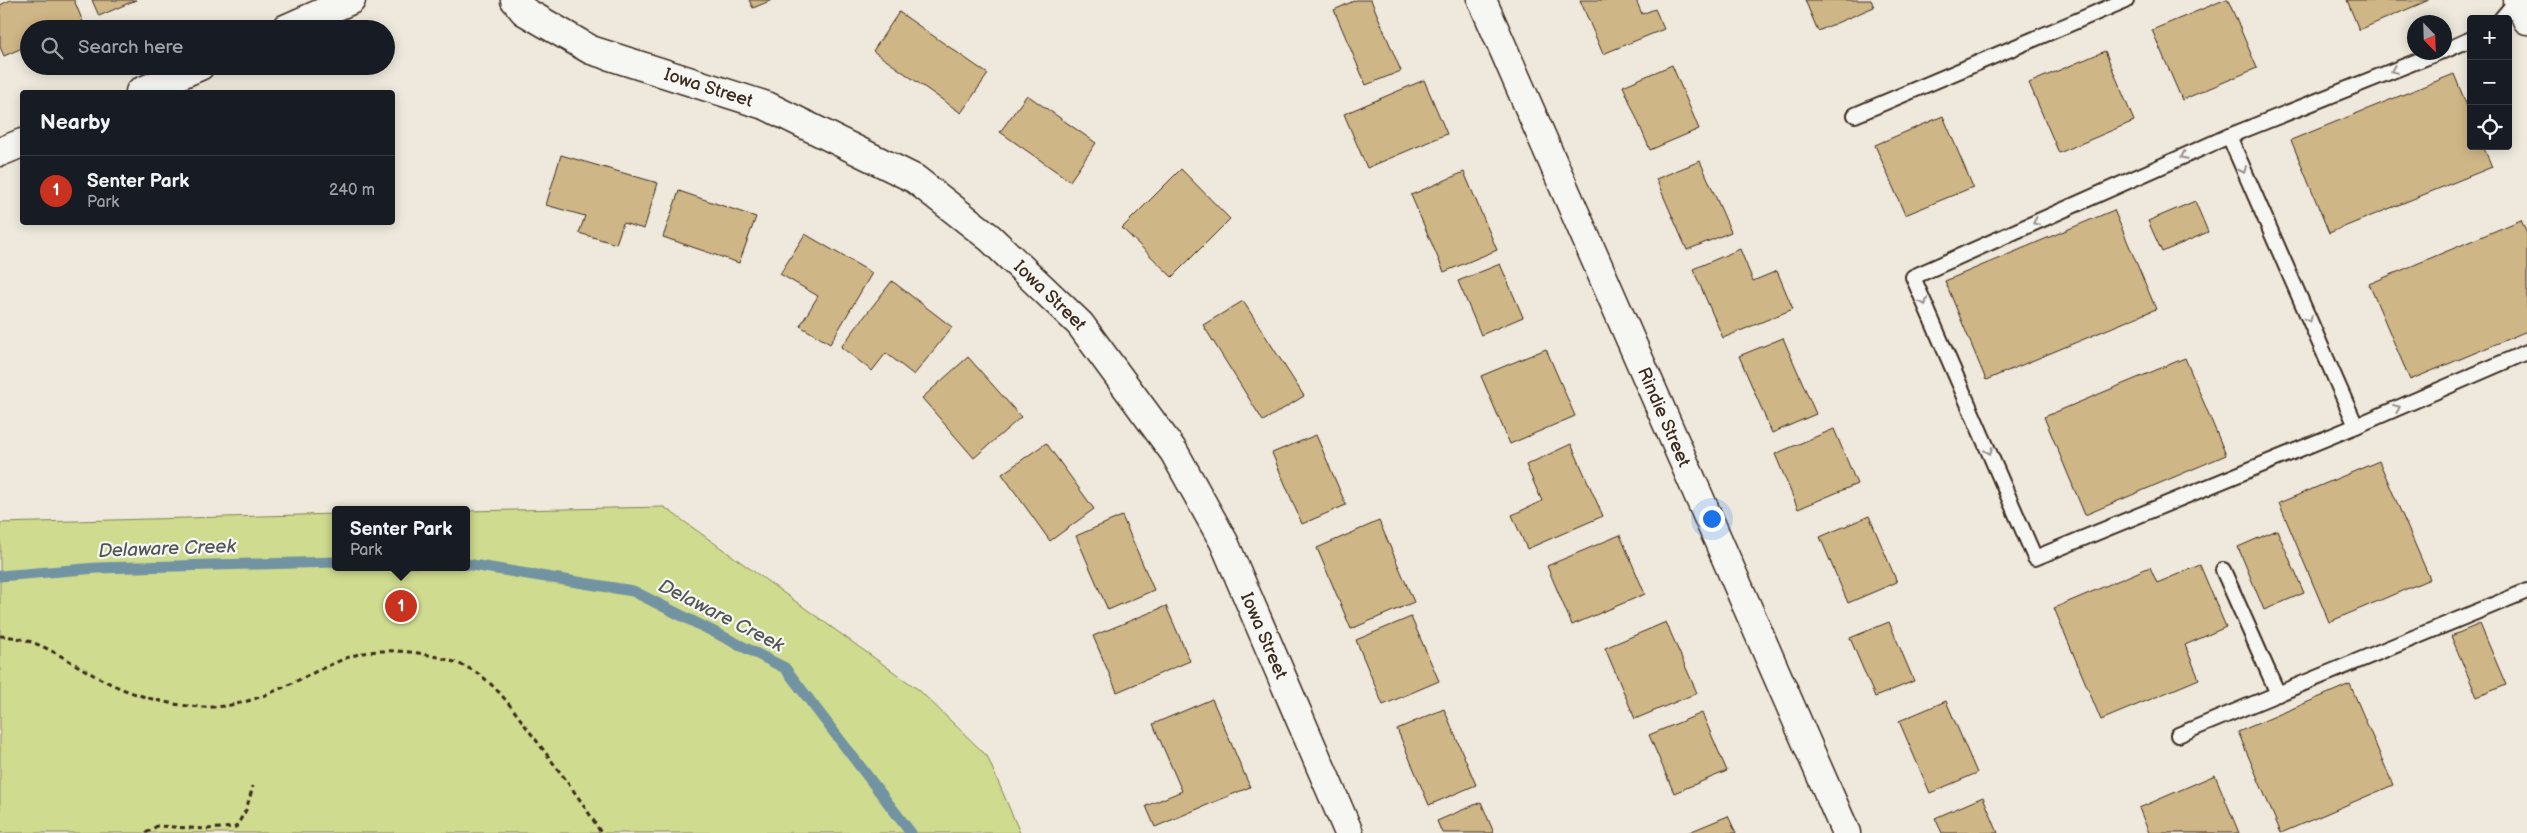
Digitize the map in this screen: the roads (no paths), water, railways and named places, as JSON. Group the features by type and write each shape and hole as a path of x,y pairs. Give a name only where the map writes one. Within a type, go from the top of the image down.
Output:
{"street":[{"path":"305,20 351,0"},
{"name":"Iowa Street","path":"515,0 524,11 591,50 767,106 915,179 990,238 1080,324 1174,452 1224,542 1349,833"},
{"name":"Rindie Street","path":"1482,0 1846,833"},
{"path":"2518,0 2527,20"},
{"path":"145,90 179,75"},
{"path":"0,152 20,144"}],"lane":[{"path":"1854,115 2126,0"},
{"path":"2505,15 2518,0"},
{"path":"2452,47 2467,41"},
{"path":"2420,60 2229,136 1913,277 2035,558 2356,426 2527,352"},
{"path":"2229,136 2356,426"},
{"path":"2223,570 2278,694"},
{"path":"2178,735 2527,591"}],"waterway":[{"name":"Delaware Creek","path":"0,576 97,568 332,562"},
{"name":"Delaware Creek","path":"470,565 633,591 785,668 911,833"}],"place":[{"name":"Senter Park","path":"401,606"}]}
